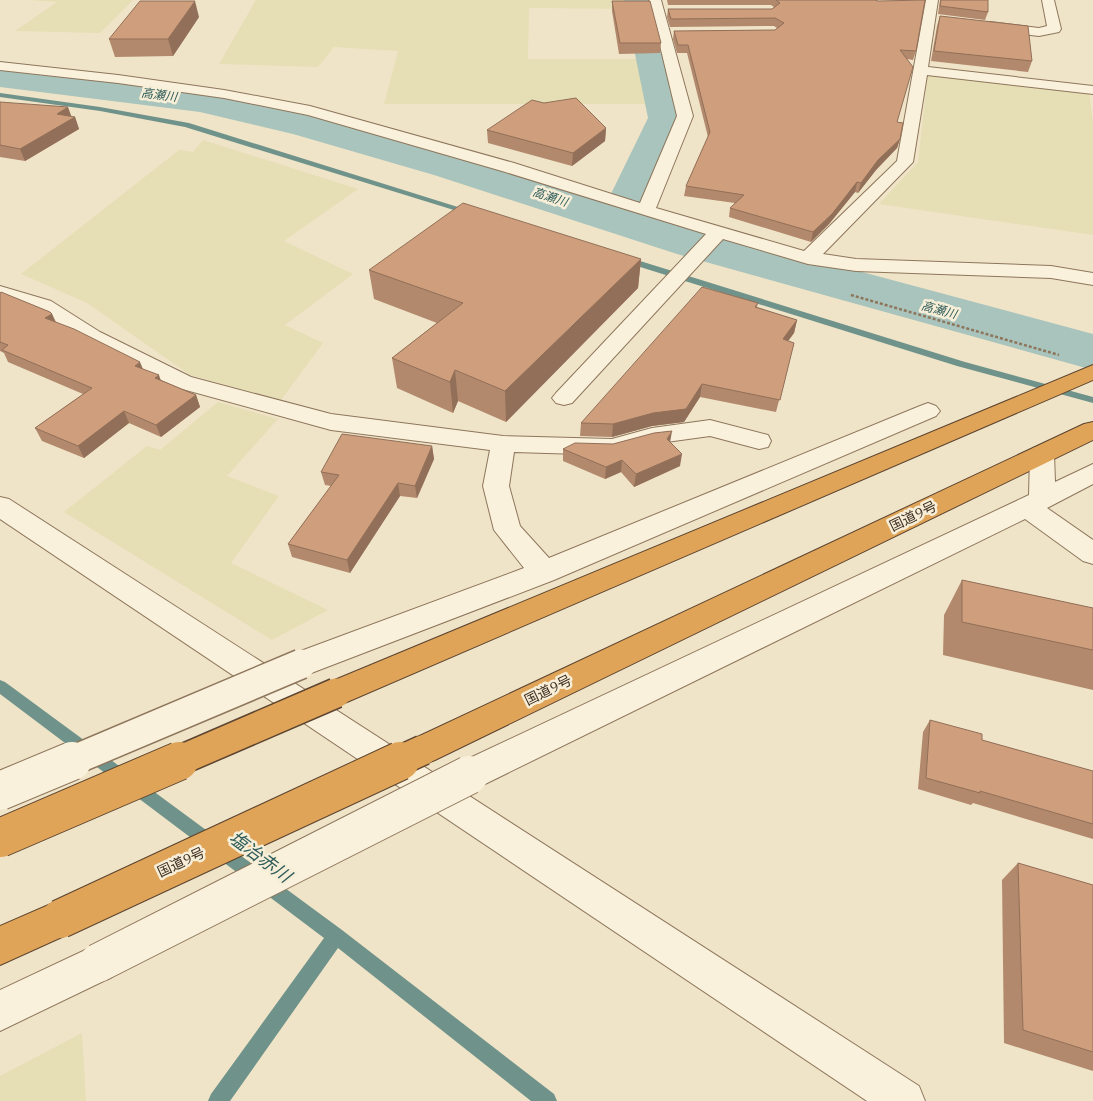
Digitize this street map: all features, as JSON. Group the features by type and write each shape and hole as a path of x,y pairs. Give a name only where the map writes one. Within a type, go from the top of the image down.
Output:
{"highway":[{"path":"0,838 336,692 941,438 1093,372"},
{"name":"国道9号","path":"0,946 423,750 1090,431"}],"street":[{"path":"975,24 1039,32 1054,29 1048,0"},
{"path":"808,258 905,162 919,70 934,20 929,1"},
{"path":"646,211 685,116 670,33 660,8"},
{"path":"0,66 118,79 224,94 310,111 508,167 646,211 808,258 856,265 1051,272 1093,279"},
{"path":"919,70 1093,90"},
{"path":"564,398 719,232"},
{"path":"0,292 44,305 92,338 183,382 331,422 503,444 612,447 652,436 710,428 759,441"},
{"path":"0,791 301,664 544,572 928,411"},
{"path":"872,434 941,438"},
{"path":"503,444 496,486 507,530 544,572"},
{"path":"1034,503 1042,454"},
{"path":"0,1011 469,775 1093,473"},
{"path":"1034,503 1093,554"},
{"path":"0,506 904,1101"}],"shaded area":[{"path":"29,0 133,0 100,33 15,31 57,2"},
{"path":"256,0 639,0 641,9 529,8 528,59 650,59 658,104 384,104 398,51 334,47 318,67 219,64"},
{"path":"928,74 1089,93 1093,121 1093,235 879,204 918,162"},
{"path":"203,140 358,189 284,241 353,274 285,325 323,343 281,400 190,375 87,303 21,274 179,150 193,152"},
{"path":"218,402 278,419 227,476 279,496 231,563 328,610 272,640 64,512 147,446 160,450"},
{"path":"82,1033 86,1101 0,1101 0,1076"}],"building":[{"path":"776,0 925,0 916,51 900,50 913,67 897,122 903,123 900,139 878,160 861,183 857,182 832,214 813,232 730,208 744,195 686,186 710,132 688,45 678,45 674,31 775,30 784,23 775,18 671,19 668,9 772,9 780,3"},
{"path":"941,0 988,0 988,12 940,6"},
{"path":"140,1 195,1 168,39 109,39"},
{"path":"612,1 650,1 661,43 620,43"},
{"path":"940,16 1028,26 1032,61 934,51"},
{"path":"576,98 606,128 573,153 487,130 532,100 544,103"},
{"path":"0,102 68,107 57,114 75,117 20,149 0,145"},
{"path":"463,203 641,259 505,391 455,370 450,382 392,358 463,303 369,270"},
{"path":"702,287 758,303 755,307 797,320 783,339 794,343 780,400 702,384 686,409 653,413 613,424 581,423"},
{"path":"1,292 50,312 52,314 45,318 74,329 140,362 135,366 159,375 155,378 196,395 156,425 124,411 78,446 35,428 92,388 2,350 8,345 0,342"},
{"path":"672,431 667,439 682,454 636,474 622,460 606,467 563,449 575,443 613,444 654,433"},
{"path":"342,434 432,446 415,486 398,483 347,560 288,544 339,475 321,472"},
{"path":"962,580 1093,608 1093,650 962,622"},
{"path":"930,720 982,734 982,740 1093,771 1093,824 980,791 980,793 926,778"},
{"path":"1018,863 1093,885 1093,1052 1023,1030"}],"waterway":[{"path":"624,218 669,118 641,0"},
{"name":"高瀬川","path":"0,75 200,100 304,124 450,165 695,243 1093,352"},
{"path":"0,95 100,109 186,125 473,213"},
{"path":"624,259 961,364 1093,400"},
{"name":"塩冶赤川","path":"0,686 336,936"},
{"name":"塩冶赤川","path":"218,1101 336,936"},
{"path":"336,936 547,1101"}]}
